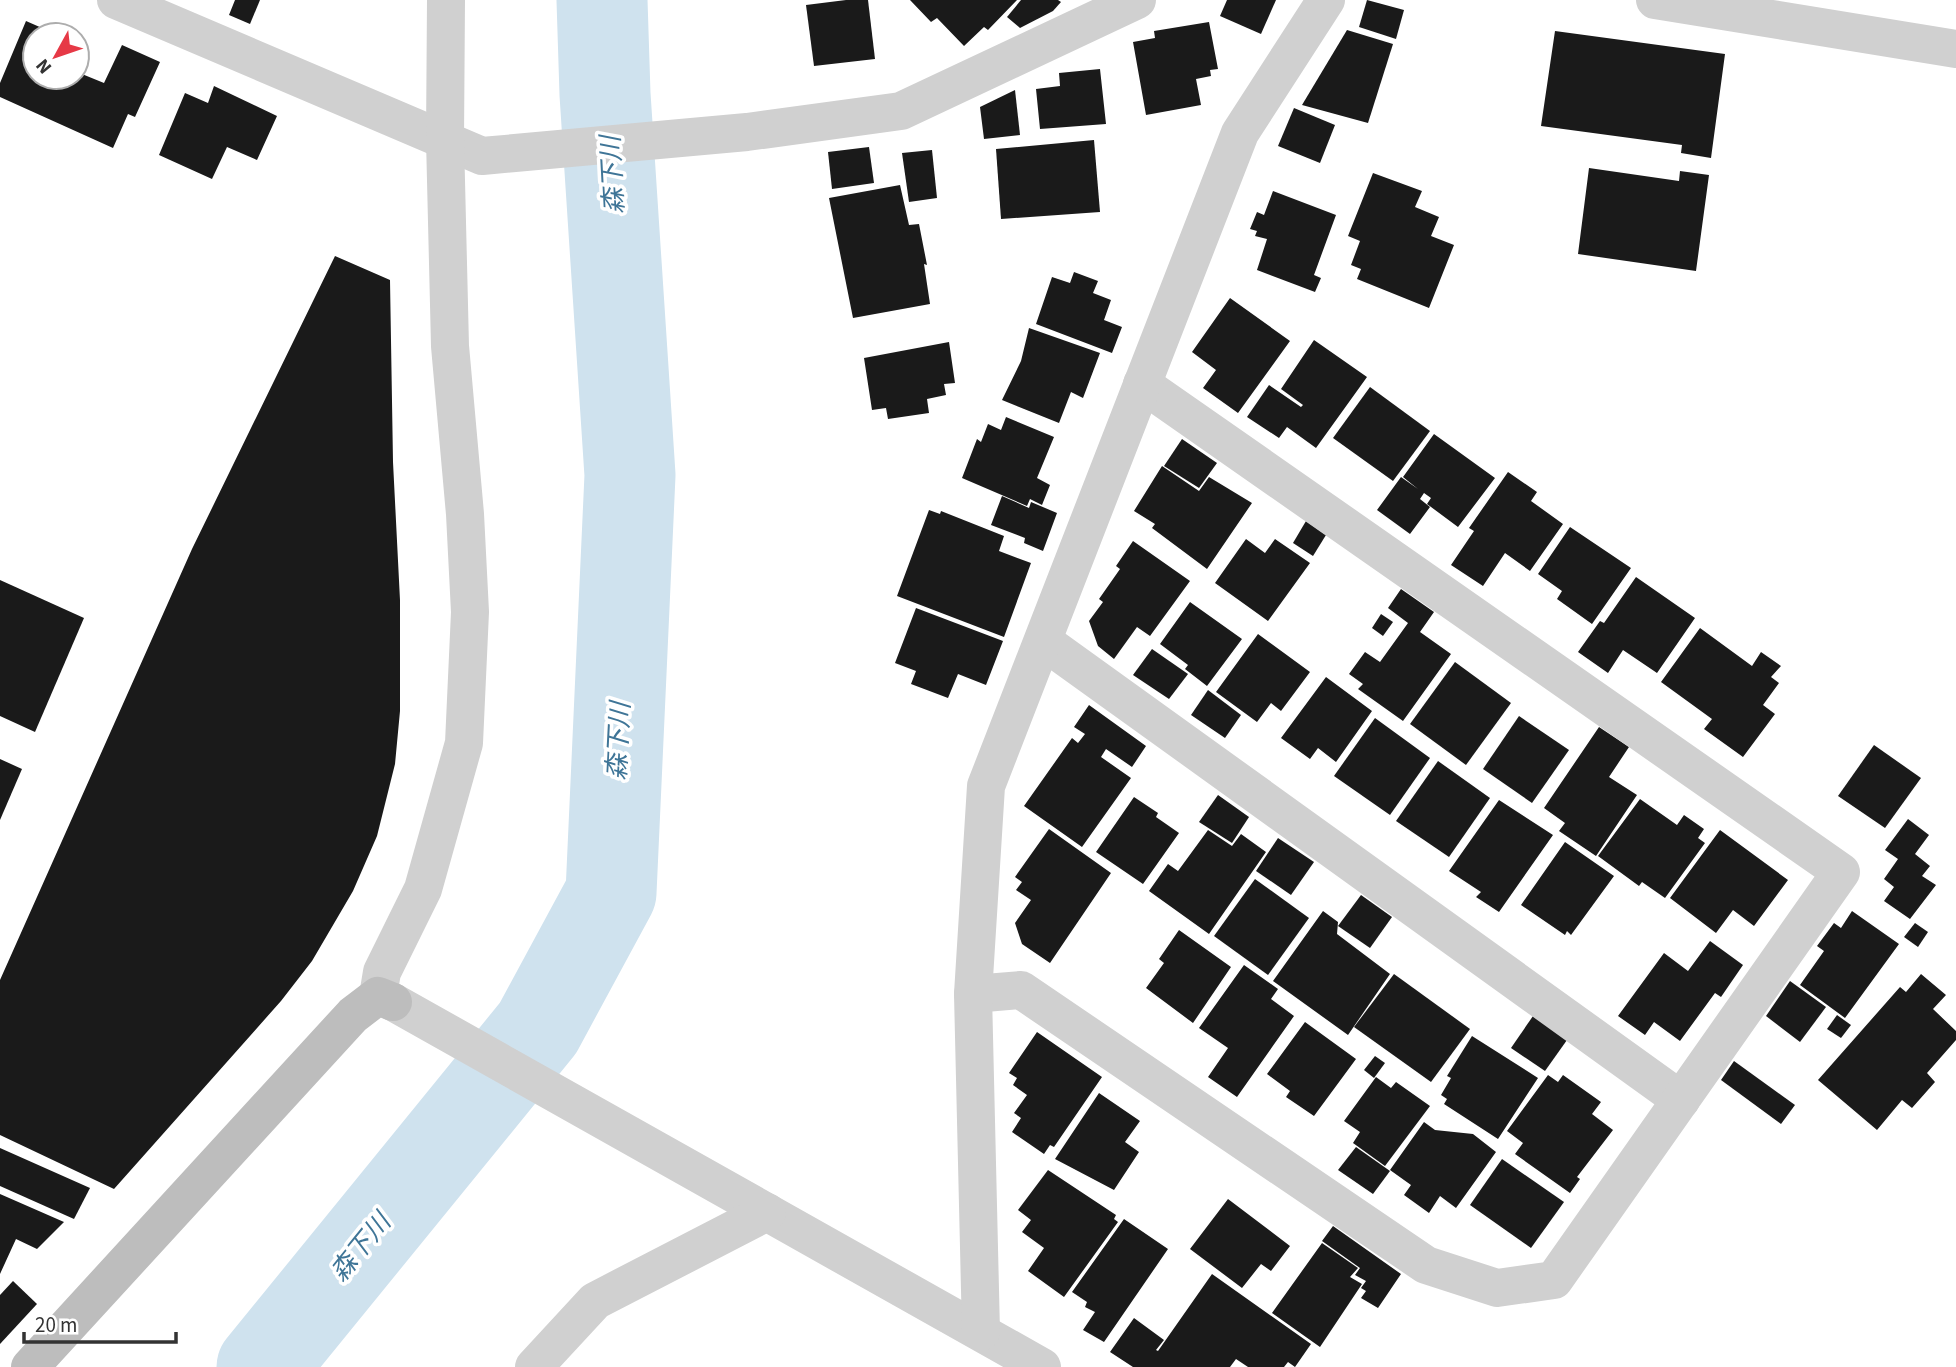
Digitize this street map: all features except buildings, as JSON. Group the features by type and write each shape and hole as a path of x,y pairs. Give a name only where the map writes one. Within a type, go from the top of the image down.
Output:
{"street":[{"path":"116,0 481,156 747,132 901,111 1137,0"},
{"path":"385,999 382,972 423,889 464,743 470,612 466,514 450,346 445,139 446,0"},
{"path":"981,1332 974,994 986,786 1240,133 1326,0"},
{"path":"1655,0 1956,49"},
{"path":"974,994 1021,990 1426,1265 1497,1288 1554,1280 1841,872 1142,384"},
{"path":"1043,640 1681,1100"},
{"path":"385,999 1042,1367"},
{"path":"30,1367 354,1015 385,999"},
{"path":"534,1367 595,1301 768,1212"}],"waterway":[{"name":"森下川","path":"262,1367 538,1028 611,893 630,475 605,94 602,0"}]}
